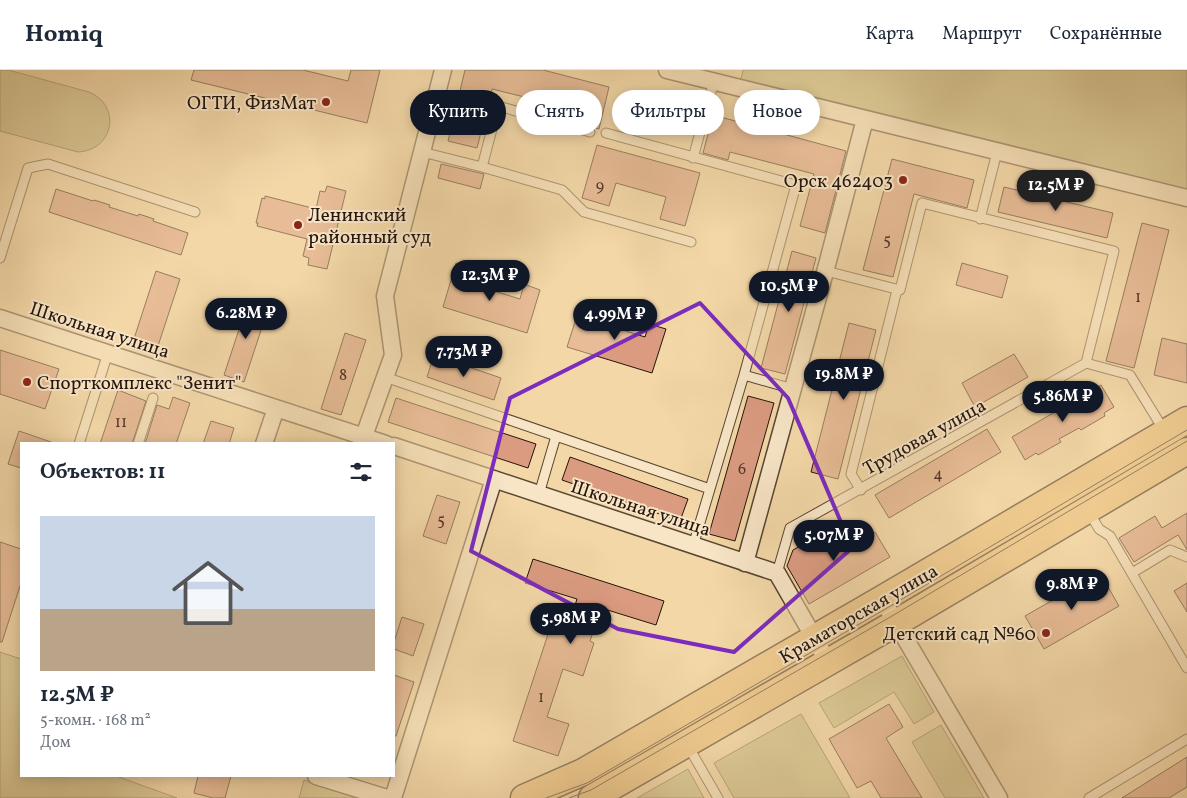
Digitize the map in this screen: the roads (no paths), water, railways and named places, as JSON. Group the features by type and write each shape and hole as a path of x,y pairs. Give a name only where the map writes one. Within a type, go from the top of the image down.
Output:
{"main road":[{"name":"Краматорская улица","path":"524,798 583,772 1176,426"},
{"name":"Краматорская улица","path":"592,798 896,623 1183,453"}],"street":[{"path":"364,436 393,355 385,296 443,70"},
{"path":"667,70 1187,198"},
{"path":"745,563 826,271 865,119"},
{"name":"Школьная улица","path":"0,318 380,442"},
{"path":"265,442 276,408"},
{"path":"1176,426 1183,453"},
{"name":"Школьная улица","path":"395,446 777,573"},
{"path":"393,798 494,480"},
{"path":"1074,486 1087,510"},
{"path":"777,573 828,662"},
{"path":"882,599 999,798"},
{"path":"672,721 687,744"},
{"path":"319,777 387,798"}],"lane":[{"path":"693,158 714,82"},
{"path":"482,167 498,106 516,111"},
{"path":"606,133 796,185 744,375 693,546"},
{"path":"422,152 562,190 584,212 691,242"},
{"path":"980,218 997,152"},
{"path":"0,258 28,168 48,164 194,212"},
{"path":"826,271 900,290 922,203 1114,252 1086,363 1130,375 1176,426"},
{"path":"861,490 851,474 896,290"},
{"path":"80,442 108,353"},
{"name":"Трудовая улица","path":"777,573 790,528 1086,363"},
{"path":"744,375 793,389"},
{"path":"385,377 710,489"},
{"path":"139,442 154,398"},
{"path":"538,494 556,436"},
{"path":"1087,510 1099,529 1110,536 1187,668"},
{"path":"1132,573 1170,550 1187,557"},
{"path":"1089,798 1187,739"},
{"path":"687,744 718,798"}],"tram line":[{"path":"546,798 587,783 1187,430"},
{"path":"569,798 591,790 892,616 1187,441"}],"place":[{"name":"ОГТИ, ФизМат","path":"326,102"},
{"name":"Орск 462403","path":"903,180"},
{"name":"Ленинский районный суд","path":"298,225"},
{"name":"Спорткомплекс \"Зенит\"","path":"27,382"},
{"name":"Детский сад №60","path":"1046,633"}]}
